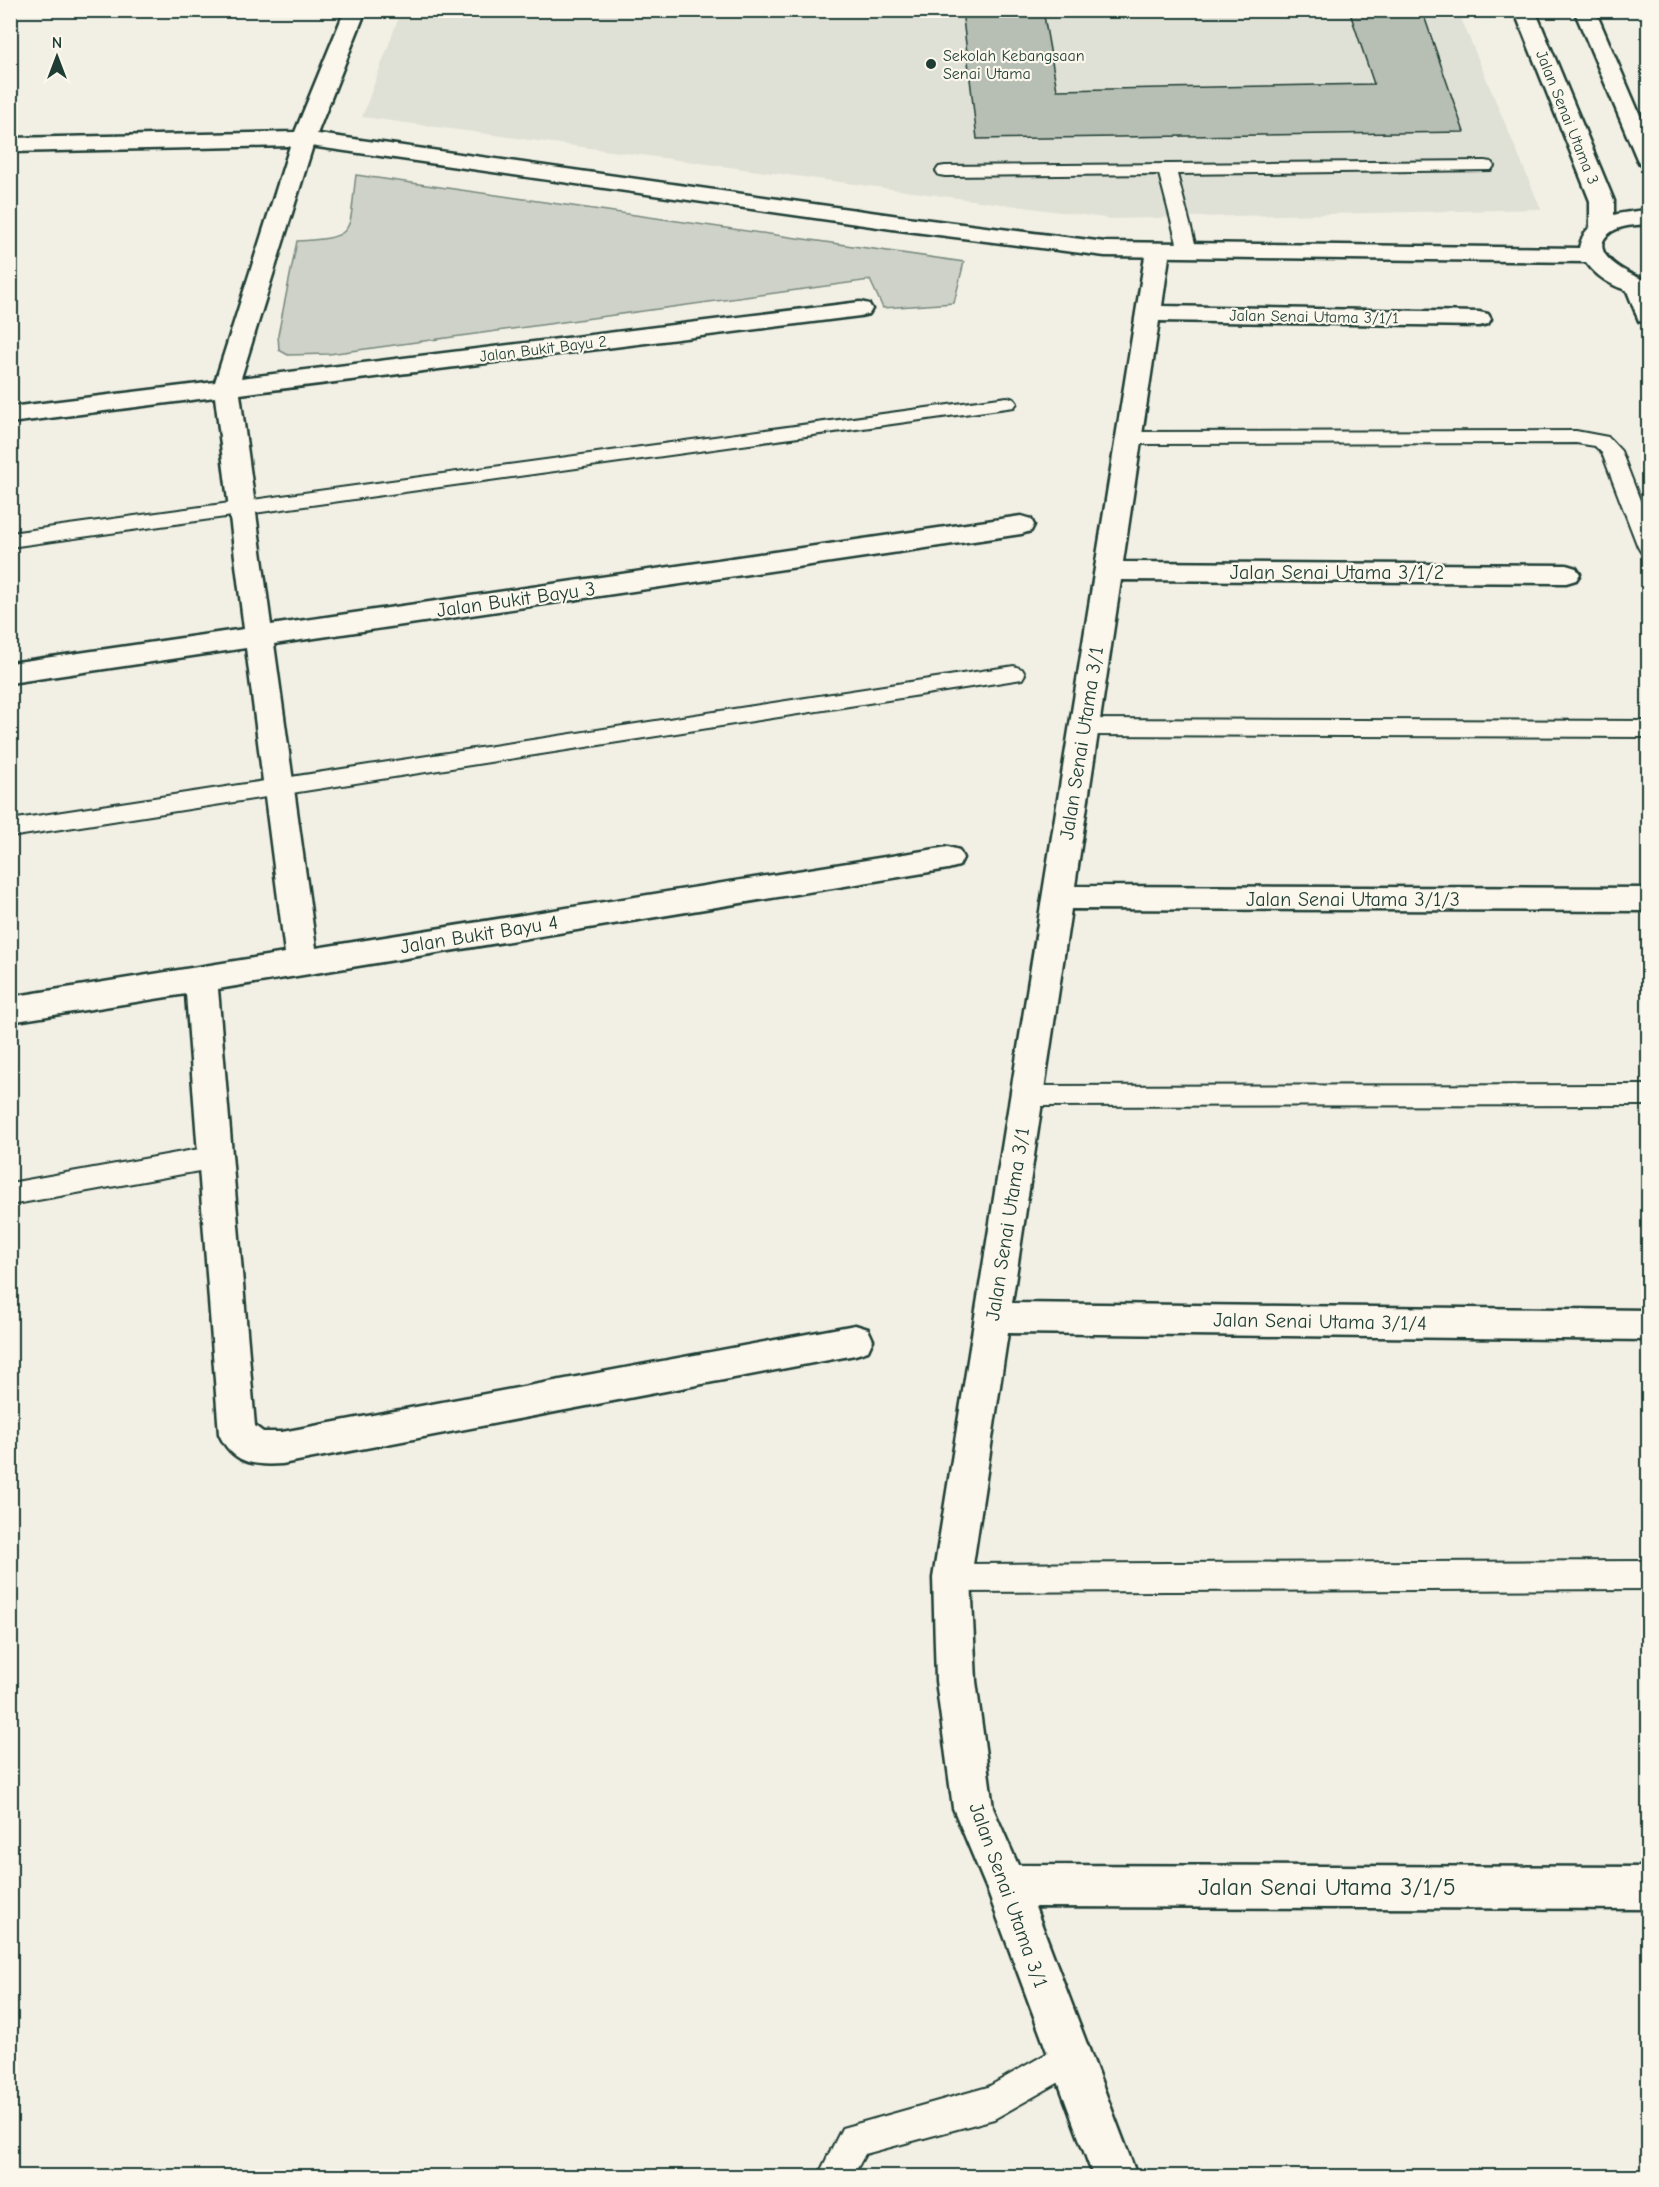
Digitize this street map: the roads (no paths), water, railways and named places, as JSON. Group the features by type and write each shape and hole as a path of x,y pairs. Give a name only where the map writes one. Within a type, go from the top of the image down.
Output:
{"street":[{"path":"302,962 226,387 304,139 356,10"},
{"name":"Jalan Senai Utama 3","path":"1524,10 1602,201 1602,226"},
{"path":"1584,10 1648,159"},
{"path":"10,145 304,139 922,226 1105,249 1593,255"},
{"path":"1648,217 1616,220 1602,226 1593,236 1590,246 1593,255 1603,269 1618,279 1643,288 1648,316"},
{"name":"Jalan Senai Utama 3/1","path":"1115,2176 1006,1886 973,1808 956,1681 952,1578 1158,250"},
{"name":"Jalan Bukit Bayu 2","path":"10,416 860,309"},
{"name":"Jalan Senai Utama 3/1/1","path":"1148,314 1479,319"},
{"name":"Jalan Bukit Bayu 3","path":"10,673 1021,525"},
{"name":"Jalan Senai Utama 3/1/2","path":"1108,571 1566,574"},
{"name":"Jalan Bukit Bayu 4","path":"10,1010 948,858"},
{"name":"Jalan Senai Utama 3/1/3","path":"1058,897 1648,900"},
{"path":"201,980 237,1434 256,1449 282,1448 855,1340"},
{"name":"Jalan Senai Utama 3/1/4","path":"992,1318 1648,1325"},
{"name":"Jalan Senai Utama 3/1/5","path":"1006,1886 1648,1888"}],"lane":[{"path":"945,171 1485,166"},
{"path":"1167,170 1188,251"},
{"path":"10,540 1007,403"},
{"path":"1129,438 1576,437 1601,441 1611,451 1648,547"},
{"path":"10,829 1014,674"},
{"path":"1084,727 1648,729"},
{"path":"1027,1096 1648,1095"},
{"path":"10,1194 216,1156"},
{"path":"952,1578 1648,1575"},
{"path":"835,2176 854,2140 994,2102 1069,2058"}],"place":[{"name":"Sekolah Kebangsaan Senai Utama","path":"931,64"}]}
